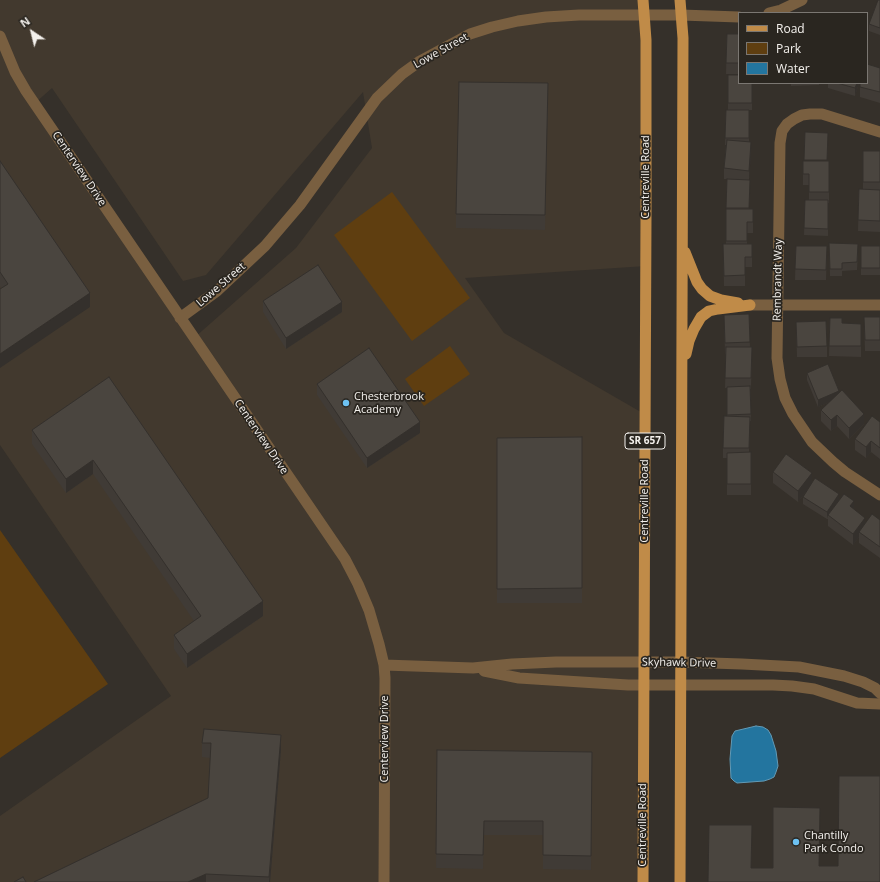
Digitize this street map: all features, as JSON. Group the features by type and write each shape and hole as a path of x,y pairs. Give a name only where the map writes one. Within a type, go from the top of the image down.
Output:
{"main road":[{"name":"Centreville Road","path":"643,0 646,40 646,408 643,882"},
{"path":"680,0 683,38 680,882"},
{"path":"683,246 696,282 702,289 710,296 721,300 750,305"},
{"path":"682,368 689,341 701,318 709,311 750,305"}],"street":[{"path":"773,12 781,10 802,0"},
{"name":"Lowe Street","path":"180,318 217,291 265,246 300,205 377,98 402,74 420,61 470,34 518,21 579,15 644,14 738,17"},
{"name":"Centerview Drive","path":"0,36 15,72 26,91 344,559 358,584 369,610 380,644 384,665 384,882"},
{"name":"Rembrandt Way","path":"880,132 822,114 802,115 794,118 787,124 782,132 780,143 777,358 780,379 786,398 793,414 812,442 845,472 880,495"},
{"path":"750,305 880,304"},
{"name":"Skyhawk Drive","path":"384,665 473,668 556,662 681,662 799,667 844,676 869,685 880,693"},
{"name":"Skyhawk Drive","path":"473,668 518,678 644,686 773,684 814,689 857,703 880,704"}],"shaded area":[{"path":"0,0 640,0 646,266 465,278 504,333 646,415 645,882 0,882 0,816 171,696 0,445","holes":["52,88 183,281 206,275 363,92 372,148 296,248 194,338 35,103"]}],"green space":[{"path":"392,192 470,298 412,341 334,235"},
{"path":"450,346 470,374 424,406 405,379"},
{"path":"0,530 108,684 0,758"}],"water":[{"path":"756,726 763,727 768,730 771,735 776,751 778,766 776,772 774,777 764,781 737,783 731,778 730,759 732,736 735,731"}],"building":[{"path":"878,0 880,0 880,28 869,24"},
{"path":"727,34 738,34 738,63 726,63"},
{"path":"868,64 880,68 880,92 860,87 860,84 868,84"},
{"path":"728,75 738,75 738,84 752,84 752,103 728,103"},
{"path":"459,82 548,83 545,215 456,214"},
{"path":"841,84 857,84 855,88"},
{"path":"726,110 749,110 749,138 725,138"},
{"path":"805,132 828,133 827,160 804,160"},
{"path":"727,140 751,142 749,171 724,168"},
{"path":"863,151 880,151 880,182 863,182"},
{"path":"0,161 90,293 0,354 0,289 8,284 0,272"},
{"path":"803,161 829,161 829,192 809,192 809,174 803,174"},
{"path":"727,179 750,180 749,208 726,208"},
{"path":"859,189 880,190 880,221 858,220"},
{"path":"805,200 828,200 828,229 804,228"},
{"path":"726,209 753,209 753,222 747,222 747,241 726,241"},
{"path":"829,243 858,244 857,262 842,263 842,269 830,269"},
{"path":"723,244 752,244 752,257 745,257 745,275 724,276"},
{"path":"796,246 827,246 826,270 795,269"},
{"path":"861,246 880,246 880,268 861,268"},
{"path":"318,265 342,302 286,338 263,301"},
{"path":"749,314 750,342 725,343 724,315"},
{"path":"864,317 880,317 880,340 865,340"},
{"path":"830,318 842,318 842,323 861,324 861,346 829,346"},
{"path":"826,321 827,346 797,347 796,322"},
{"path":"726,347 752,347 751,378 725,378"},
{"path":"369,348 420,422 367,458 317,384"},
{"path":"828,364 839,391 818,400 807,373"},
{"path":"109,377 263,601 187,654 174,635 201,616 93,460 66,479 32,430"},
{"path":"750,386 751,414 727,415 727,387"},
{"path":"842,390 864,414 849,428 837,415 831,420 821,410"},
{"path":"724,416 750,417 749,448 723,448"},
{"path":"872,416 880,422 880,448 871,441 866,447 855,439"},
{"path":"582,437 582,588 497,589 497,438"},
{"path":"751,452 751,484 727,484 727,453"},
{"path":"786,454 812,473 798,491 773,472"},
{"path":"815,478 839,494 827,512 803,497"},
{"path":"844,494 854,501 850,506 865,518 853,534 828,515"},
{"path":"872,514 880,520 880,547 859,532"},
{"path":"204,729 281,735 269,877 206,874 188,882 34,882 208,798 211,743 202,743"},
{"path":"437,750 592,752 591,856 543,855 543,821 484,821 483,855 436,854"},
{"name":"Chantilly Park Condo","path":"839,776 880,776 880,882 708,882 709,825 752,825 751,868 773,868 773,807 820,808 819,866 838,866"},
{"path":"23,877 26,882 14,882"}],"place":[{"name":"Chesterbrook Academy","path":"346,403"},
{"name":"Chantilly Park Condo","path":"796,842"}]}
